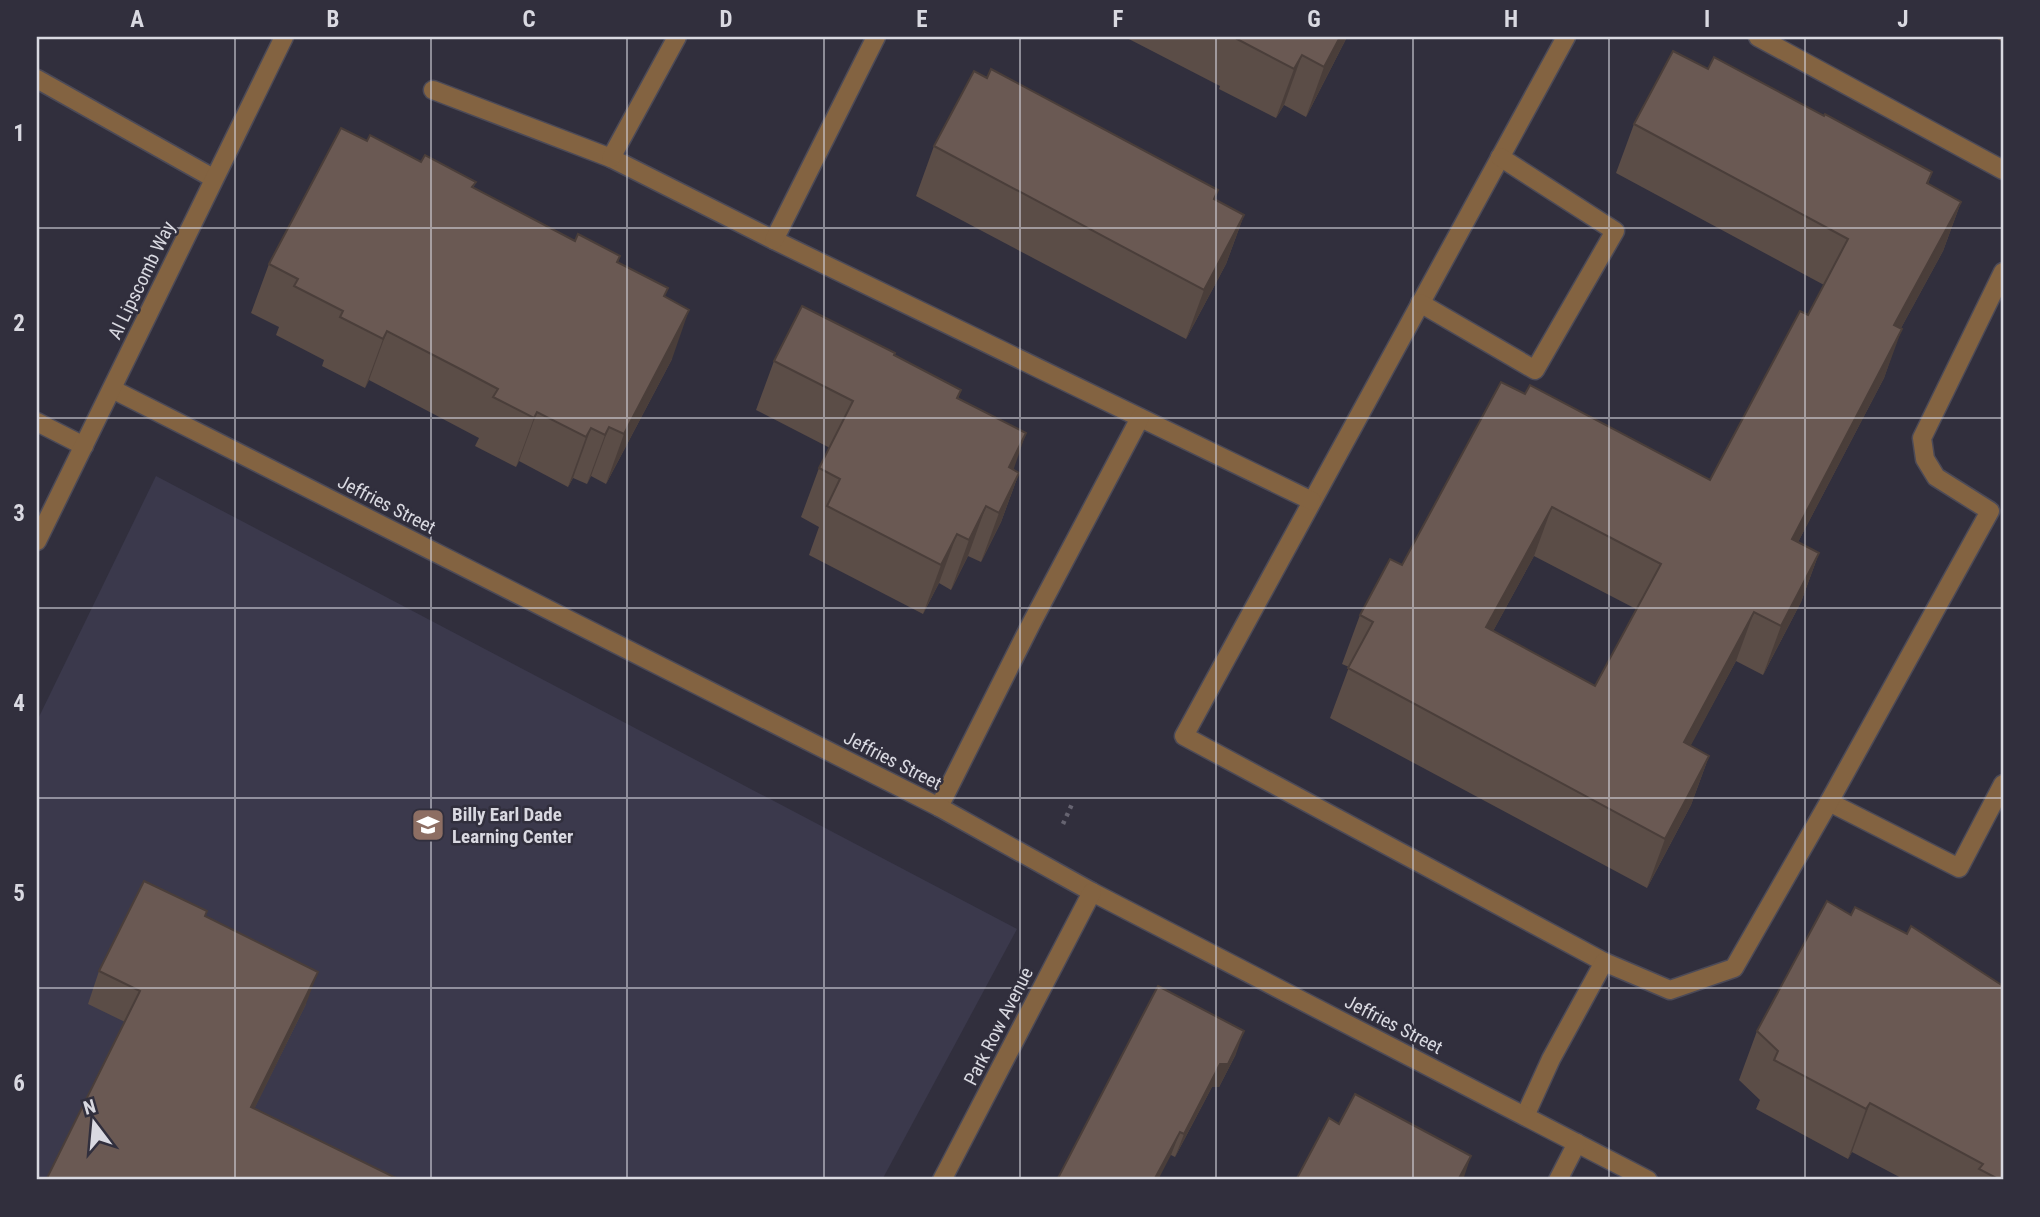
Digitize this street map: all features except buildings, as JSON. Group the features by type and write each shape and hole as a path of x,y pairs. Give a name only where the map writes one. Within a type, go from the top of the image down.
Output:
{"street":[{"name":"Al Lipscomb Way","path":"37,541 284,37"},
{"path":"611,158 677,37"},
{"path":"774,240 876,37"},
{"path":"1566,37 1184,736 1604,962 1670,990 1734,968 1996,515 1936,477 1925,458 1922,438 2003,271"},
{"path":"1758,37 2003,170"},
{"path":"37,79 213,178"},
{"path":"433,90 611,158 1312,501"},
{"path":"1420,303 1535,370 1615,231 1500,157"},
{"name":"Jeffries Street","path":"112,389 939,807 1092,891 1648,1180"},
{"path":"939,807 1032,622 1140,418"},
{"path":"37,422 84,446"},
{"path":"1829,802 1959,868 2003,784"},
{"name":"Park Row Avenue","path":"942,1180 1092,891"},
{"path":"1525,1116 1551,1059 1604,962"},
{"path":"1558,1180 1577,1143"}],"path":[{"path":"1063,824 1072,804"}],"shaded area":[{"name":"Billy Earl Dade Learning Center","path":"156,476 1017,929 882,1180 37,1180 37,721"}],"place":[{"name":"Billy Earl Dade Learning Center","path":"428,825"}]}
